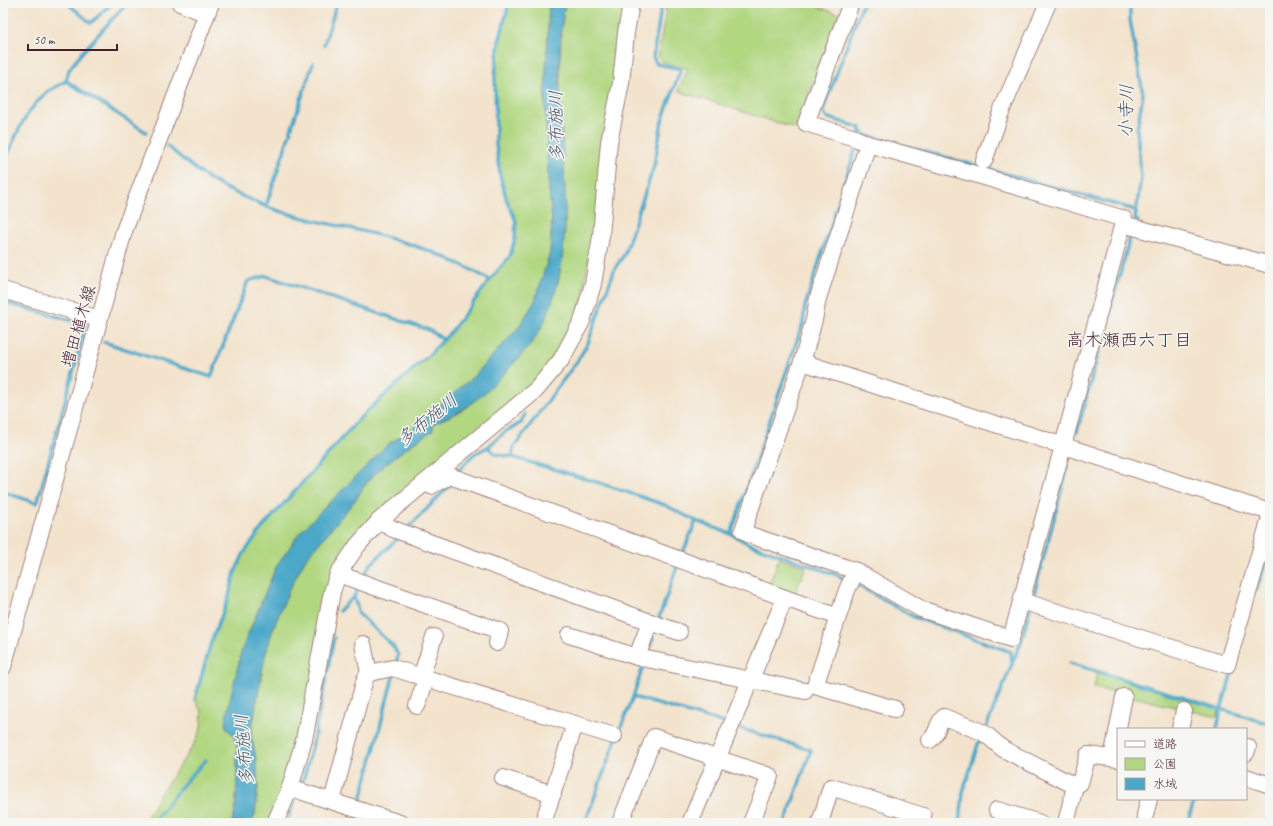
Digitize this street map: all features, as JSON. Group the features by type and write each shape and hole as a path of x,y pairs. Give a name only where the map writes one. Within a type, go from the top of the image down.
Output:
{"street":[{"path":"180,3 208,9"},
{"path":"275,823 290,788 304,740 332,592 338,574 357,546 379,521 536,390 561,360 582,321 593,284 601,236 609,142 621,83 626,33 631,3"},
{"path":"851,3 806,123 861,141 1124,219 1064,446 1028,602 1012,639 921,609 750,535 743,530 802,362 861,141"},
{"path":"984,161 1001,112 1048,3"},
{"name":"増田植木線","path":"3,667 124,231 208,9"},
{"path":"1123,224 1270,265"},
{"path":"3,290 99,319"},
{"path":"802,362 1270,512"},
{"path":"418,488 433,485 450,476 830,614"},
{"path":"1028,602 1227,665 1270,518"},
{"path":"379,521 404,533 679,632"},
{"path":"338,574 500,631 497,643"},
{"path":"852,579 815,686 895,709"},
{"path":"690,823 785,598"},
{"path":"642,658 655,623"},
{"path":"569,634 642,658 805,691"},
{"path":"417,706 425,682 423,671 434,637"},
{"path":"332,801 365,679 369,673 363,644"},
{"path":"369,673 396,669 614,736"},
{"path":"1120,728 1124,697"},
{"path":"1180,728 1184,711"},
{"path":"930,740 935,736 940,720 944,717 985,734 1003,749 1075,786"},
{"path":"544,823 575,724"},
{"path":"620,823 654,738 770,776 751,823"},
{"path":"1066,823 1075,786 1080,783 1088,755 1115,759 1117,745"},
{"path":"1247,777 1270,785"},
{"path":"503,778 553,794"},
{"path":"820,823 831,787 923,816 921,823"},
{"path":"290,788 400,823"},
{"path":"1145,815 1149,800"},
{"path":"997,810 1040,823"}],"green space":[{"path":"509,3 549,3 545,97 548,180 552,221 550,252 535,301 518,328 473,377 413,428 387,445 301,531 276,567 242,649 227,713 226,727 234,736 237,747 237,783 235,812 232,823 144,823 160,794 193,746 201,729 202,713 195,699 212,639 228,600 235,572 244,553 262,528 361,417 430,354 450,333 510,256 515,239 516,221 507,201 500,175 496,145 495,75 499,42"},
{"path":"565,3 626,3 597,214 578,318 542,378 347,553 298,739 271,823 252,823 255,814 258,786 256,759 251,733 265,656 273,629 289,590 305,560 357,498 371,478 380,469 390,460 433,430 433,424 464,409 497,381 523,353 539,332 550,308 559,279 564,175 560,93 561,31"},
{"path":"667,3 808,3 839,14 796,129 678,91 688,69 662,62 658,57"},
{"path":"779,558 806,567 793,597 768,588"},
{"path":"1097,672 1219,709 1217,717 1094,688"}],"water":[{"name":"多布施川","path":"549,3 565,3 561,37 560,71 561,124 565,184 564,245 559,275 551,304 539,332 527,349 502,377 469,405 433,424 433,430 390,460 380,469 371,478 357,498 305,560 289,590 273,629 265,656 251,733 256,759 258,786 255,814 252,823 232,823 235,812 237,783 237,747 234,736 226,727 227,713 242,649 276,567 301,531 387,445 413,428 473,377 518,328 535,301 550,252 552,221 548,180 545,97"}],"waterway":[{"path":"67,3 91,23 112,3"},
{"path":"3,166 20,126 32,108 47,92 66,81 69,70 79,56 127,3"},
{"path":"324,45 337,3"},
{"path":"195,699 212,639 228,600 235,572 244,553 262,528 361,417 430,354 450,333 510,256 515,239 516,221 507,201 500,175 496,145 495,75 499,42 509,3"},
{"path":"662,3 653,57 657,64 681,69 662,121 654,166 624,255 615,268 588,343 578,360 514,447 512,457 600,483 665,505 696,521 731,534 749,544 837,575 848,581"},
{"path":"859,136 861,128 826,117 823,110 863,3"},
{"name":"小寺川","path":"1130,3 1130,20 1143,94 1137,130 1141,177 1135,220 1138,221"},
{"path":"266,206 313,63"},
{"path":"66,81 146,132"},
{"path":"860,130 866,135 1132,209 1137,212"},
{"path":"731,534 803,323 805,306 857,144"},
{"path":"167,146 209,179 265,206 296,216 376,235 430,251 454,261 490,280"},
{"name":"小寺川","path":"1077,432 1130,237"},
{"path":"104,342 211,377 248,281 266,276 429,330 444,340"},
{"path":"3,302 85,324 37,503 3,492"},
{"path":"457,474 474,454 488,447 505,432 521,423 525,414"},
{"path":"488,447 495,454 512,457"},
{"path":"1032,601 1068,466"},
{"path":"407,529 453,482"},
{"path":"681,557 696,521"},
{"path":"363,579 369,566 400,536"},
{"path":"1257,590 1270,548"},
{"path":"658,621 678,564"},
{"path":"855,584 914,617 1011,652 1012,665"},
{"path":"339,611 354,597 359,586"},
{"path":"354,597 359,614 394,647 398,655 396,665"},
{"path":"985,730 1021,642 1030,609"},
{"path":"302,785 313,743 334,638"},
{"path":"647,655 653,638"},
{"path":"618,734 633,697 644,663"},
{"path":"1070,663 1270,724"},
{"path":"1217,728 1221,709 1234,666"},
{"path":"360,804 394,673"},
{"path":"633,697 728,724"},
{"path":"736,727 811,750 785,823"},
{"path":"960,823 963,792 978,744 982,738"},
{"path":"585,823 616,739"},
{"path":"152,823 186,781 206,760"},
{"path":"287,823 295,799"},
{"path":"1187,823 1195,800"},
{"path":"357,823 358,816"}],"district":[{"name":"高木瀬西六丁目","path":"1129,340"}]}
